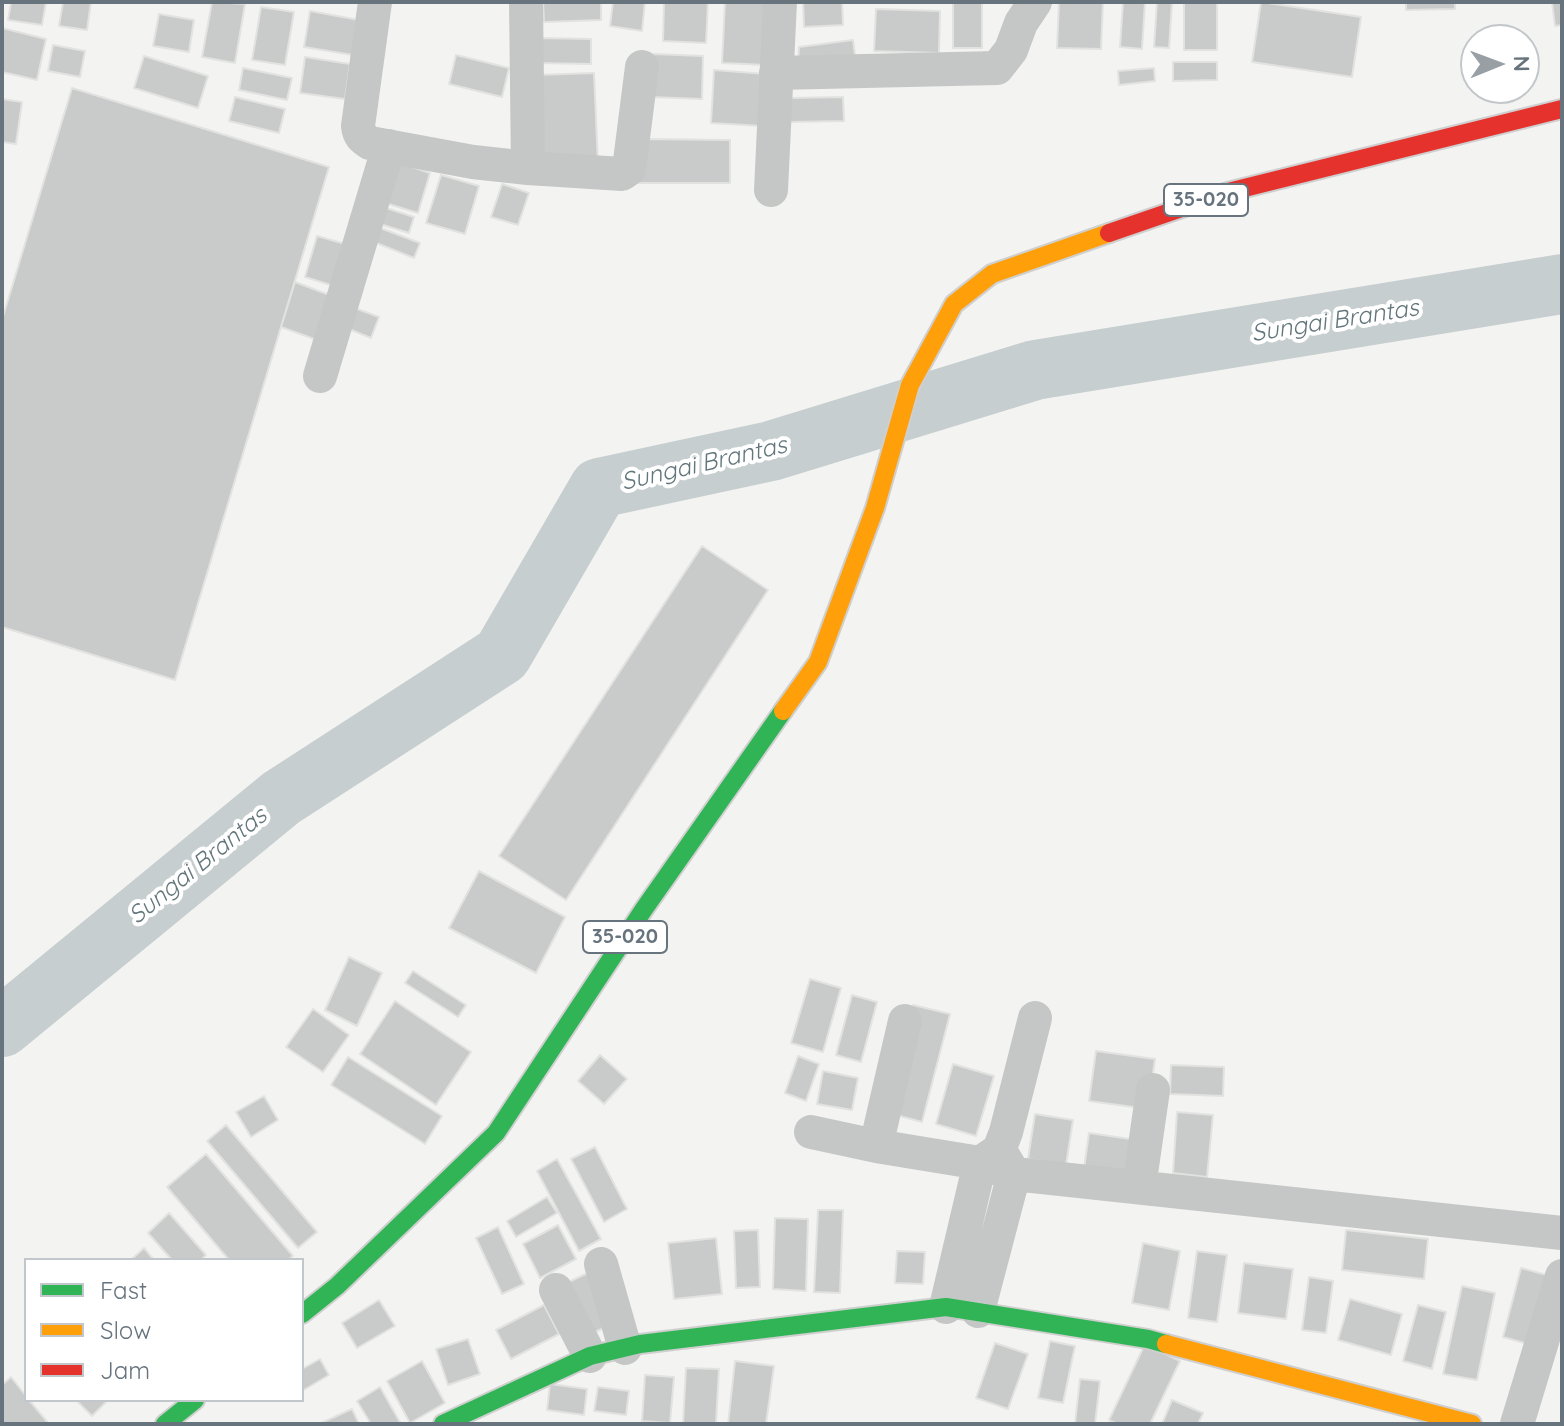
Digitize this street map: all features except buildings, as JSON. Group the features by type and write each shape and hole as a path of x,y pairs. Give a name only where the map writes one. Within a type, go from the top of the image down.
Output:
{"main road":[{"name":"35-020","path":"304,1312 337,1286 496,1133 644,909 818,662 875,508 910,385 954,304 992,274 1228,192 1562,109"},
{"path":"443,1424 590,1356 640,1344 962,1309 1148,1339 1472,1424"},
{"path":"165,1424 192,1402"}],"street":[{"path":"375,2 358,126 360,135 370,143 473,162 622,174 629,169 642,67"},
{"path":"526,2 528,168"},
{"path":"771,190 780,2"},
{"path":"776,73 997,68 1011,50 1021,23 1035,2"},
{"path":"320,376 389,146"},
{"path":"962,1309 1035,1018"},
{"path":"876,1146 905,1021"},
{"path":"1139,1187 1153,1090"},
{"path":"811,1132 876,1146 998,1162 1139,1187 1562,1233"},
{"path":"601,1264 625,1348"},
{"path":"1517,1424 1562,1276"},
{"path":"556,1290 590,1356"}],"waterway":[{"name":"Sungai Brantas","path":"2,1027 281,798 502,655 599,488 771,451 1035,370 1562,284"}],"traffic: fast":[{"path":"304,1312 337,1286 496,1133 644,909 783,711"},
{"path":"443,1424 590,1356 640,1344 946,1307 1166,1344"},
{"path":"165,1424 192,1402"}],"traffic: slow":[{"path":"783,711 818,662 875,508 910,385 954,304 992,274 1109,233"},
{"path":"1166,1344 1472,1424"}],"traffic: jam":[{"path":"1109,233 1228,192 1562,109"}]}
